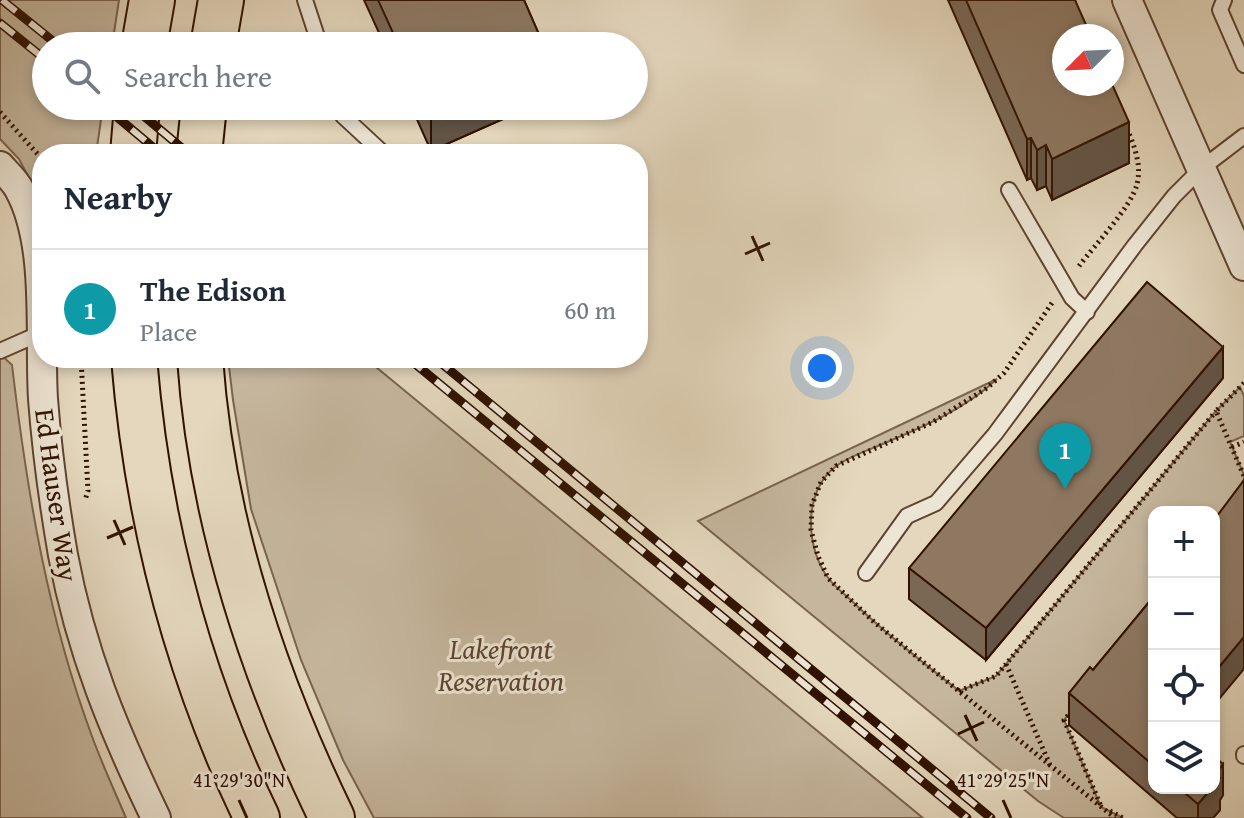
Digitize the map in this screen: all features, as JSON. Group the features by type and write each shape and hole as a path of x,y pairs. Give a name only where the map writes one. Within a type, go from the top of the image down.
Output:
{"highway":[{"path":"146,32 152,0"},
{"path":"215,32 221,0"},
{"path":"134,144 136,120"},
{"path":"200,144 203,120"},
{"path":"135,368 151,491 175,598 209,704 257,818"},
{"path":"202,368 227,531 256,636 293,736 332,818"}],"street":[{"path":"1127,0 1244,266"},
{"name":"Ed Hauser Way","path":"0,166 19,188 32,224"},
{"name":"Ed Hauser Way","path":"43,368 48,465 81,637 105,706 156,818"}],"lane":[{"path":"305,0 315,32"},
{"path":"1224,0 1220,10 1244,65"},
{"path":"347,120 373,144"},
{"path":"866,573 907,516 936,503 995,434 1174,196 1202,168 1244,136"},
{"path":"1009,190 1072,298 1087,312"},
{"path":"0,351 32,337"}],"path":[{"path":"0,112 32,148"},
{"path":"1076,270 1127,204 1138,183 1136,153 1124,121"},
{"path":"1049,308 1004,373 987,388 933,422 836,466 821,482 812,505 811,530 828,578 874,622 1115,818"},
{"path":"82,368 88,491 84,503"},
{"path":"959,691 996,676 1216,411 1244,383"},
{"path":"1216,411 1244,476"},
{"path":"1232,447 1244,442"},
{"path":"1006,664 1051,766"},
{"path":"1074,708 1064,720 1101,807 1123,818"}],"green space":[{"path":"0,0 119,0 114,32 32,32 32,120 101,120 97,144 32,144 32,183 19,159 0,139"},
{"path":"0,354 12,365 32,508 63,648 93,739 126,818 0,818"},
{"name":"Lakefront Reservation","path":"229,368 377,368 923,818 374,818 343,760 301,660 251,509"},
{"path":"997,379 944,416 835,467 817,491 811,521 815,552 829,579 880,627 959,691 996,676 1216,411 1240,387 1244,396 1244,436 1230,442 1244,475 1244,502 1220,530 1220,506 1148,506 1148,617 1064,720 1101,807 1123,818 1064,818 1038,801 698,521"}],"building":[{"path":"378,0 524,0 538,32 393,32"},
{"path":"966,0 1075,0 1086,24 1052,24 1052,96 1117,96 1129,122 1052,159 1046,145 1037,150 1031,138 1027,139"},
{"path":"1147,282 1223,347 986,628 909,568"},
{"path":"1244,480 1244,637 1220,666 1220,578 1220,512"},
{"path":"1148,603 1148,761 1069,693 1090,667 1093,670"},
{"path":"1186,794 1207,794 1198,804"}],"railway":[{"path":"2,0 42,32"},
{"path":"0,23 32,49"},
{"path":"121,120 149,144"},
{"path":"149,120 177,144"},
{"path":"420,368 967,818"},
{"path":"447,368 991,818"}],"place":[{"name":"The Edison","path":"1065,489"}]}
